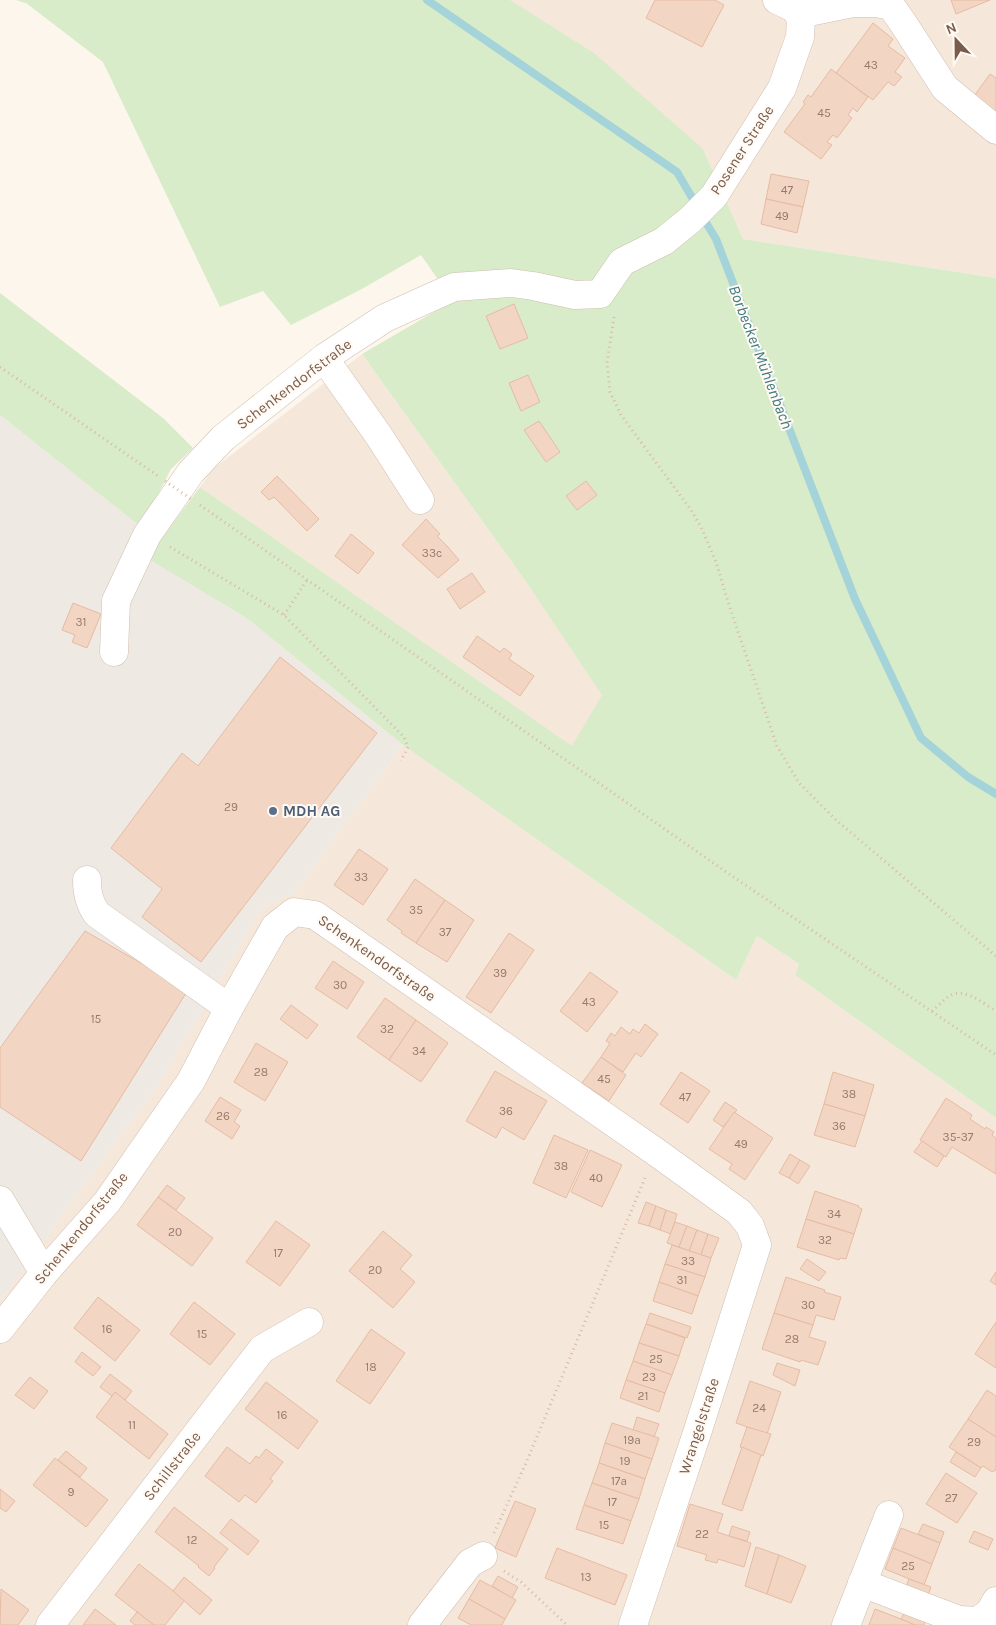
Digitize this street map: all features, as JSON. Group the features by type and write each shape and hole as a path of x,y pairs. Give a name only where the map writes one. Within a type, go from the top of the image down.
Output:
{"street":[{"path":"788,7 852,3 877,3 891,6 945,88 996,130"},
{"name":"Posener Straße","path":"600,294 622,262 664,241 690,220 714,196 782,88 800,38 801,18 788,7"},
{"name":"Schenkendorfstraße","path":"114,652 116,602 148,535 191,472 223,438 324,358 385,318 454,287 511,283 575,295 600,294"},
{"path":"324,358 379,436 420,500"},
{"path":"87,880 87,892 91,905 97,914 229,1008"},
{"name":"Schenkendorfstraße","path":"0,1329 44,1273 106,1202 191,1081 229,1008 275,927 294,912 315,915 656,1152 739,1212 750,1226"},
{"path":"0,1200 44,1273"},
{"name":"Wrangelstraße","path":"632,1625 698,1430 757,1245 750,1226"},
{"name":"Schillstraße","path":"50,1625 262,1350 309,1322"},
{"path":"846,1625 889,1515"},
{"path":"422,1625 470,1563 483,1556"},
{"path":"862,1583 959,1620 978,1620 990,1612 996,1601"}],"path":[{"path":"600,294 610,298 614,317 608,363 610,392 621,415 691,510 701,527 716,562 777,746 790,770 812,797 835,819 996,956"},
{"path":"0,366 284,562 307,580 732,876 996,1055"},
{"path":"148,535 284,616 404,737 408,747 401,761"},
{"path":"284,616 307,580"},
{"path":"932,1011 950,996 961,994 975,998 996,1011"},
{"path":"567,1625 521,1582 483,1556 526,1463 656,1152"}],"shaded area":[{"path":"510,0 996,0 996,278 743,239 703,149"},
{"path":"362,354 524,579 603,695 572,747 200,487 213,469"},
{"path":"0,415 141,527 132,548 248,619 403,745 295,892 262,908 159,1083 0,1301"},
{"path":"403,745 736,980 757,936 799,964 795,975 996,1118 996,1625 0,1625 0,1301 159,1083 262,908 295,892"}],"green space":[{"path":"16,0 510,0 594,53 703,149 743,239 996,278 996,1118 795,975 799,964 757,936 736,980 403,745 248,619 147,558 200,487 572,746 602,695 524,579 362,354 453,301 421,255 360,290 291,325 263,291 220,307 103,62 26,3"},
{"path":"0,293 163,418 193,448 171,469 141,527 0,415"}],"building":[{"path":"655,0 715,0 724,5 702,47 646,18"},
{"path":"951,0 990,0 956,14"},
{"path":"873,23 893,39 888,46 905,58 895,72 902,77 894,86 888,82 873,100 836,73"},
{"path":"831,69 868,97 857,112 853,108 848,115 852,118 837,138 833,135 827,142 832,145 821,159 784,132 805,104 803,102 808,95 811,97"},
{"path":"990,74 996,78 996,116 972,99"},
{"path":"771,174 809,181 803,207 766,199"},
{"path":"766,199 803,207 797,233 761,224"},
{"path":"514,304 528,338 500,349 486,316"},
{"path":"528,375 540,402 521,411 509,383"},
{"path":"539,421 560,452 546,462 524,430"},
{"path":"277,476 319,519 307,531 274,497 269,500 261,492"},
{"path":"586,481 597,495 577,510 566,496"},
{"path":"426,519 440,534 437,536 459,560 438,578 402,545"},
{"path":"351,534 374,553 358,574 335,556"},
{"path":"472,573 485,592 460,609 447,589"},
{"path":"73,603 101,614 87,648 72,642 75,635 62,630"},
{"path":"477,636 500,652 504,648 512,654 509,659 534,676 520,696 463,657"},
{"path":"280,657 377,733 201,962 142,917 162,889 111,848 182,753 198,766"},
{"path":"359,849 388,869 363,905 334,885"},
{"path":"415,879 445,900 416,943 387,920"},
{"path":"445,900 474,920 447,962 416,943"},
{"path":"85,931 188,990 81,1161 0,1107 0,1048"},
{"path":"509,933 534,950 491,1013 466,997"},
{"path":"333,961 364,982 347,1009 315,988"},
{"path":"590,972 618,992 587,1032 560,1011"},
{"path":"385,998 416,1020 389,1060 357,1037"},
{"path":"291,1005 318,1025 307,1039 280,1019"},
{"path":"416,1020 448,1043 421,1082 389,1060"},
{"path":"645,1024 658,1034 641,1057 636,1053 623,1072 601,1057 610,1043 606,1041 611,1033 615,1036 621,1027 630,1034 633,1029 639,1033"},
{"path":"256,1043 288,1062 265,1101 234,1082"},
{"path":"601,1057 626,1075 609,1101 582,1083"},
{"path":"495,1071 547,1101 524,1140 502,1127 496,1138 466,1121"},
{"path":"681,1072 710,1091 688,1123 660,1104"},
{"path":"833,1072 874,1085 865,1116 824,1104"},
{"path":"220,1097 241,1110 234,1122 240,1126 232,1139 205,1121"},
{"path":"946,1098 972,1115 970,1119 985,1129 986,1127 994,1132 992,1135 996,1138 996,1174 952,1147 946,1157 920,1140"},
{"path":"725,1102 737,1110 723,1127 713,1120"},
{"path":"824,1104 865,1116 855,1147 814,1135"},
{"path":"734,1112 773,1138 745,1180 729,1169 732,1164 709,1149"},
{"path":"554,1135 588,1150 566,1198 533,1183"},
{"path":"922,1141 944,1156 937,1167 914,1152"},
{"path":"590,1150 622,1165 602,1207 571,1192"},
{"path":"790,1154 800,1160 789,1178 779,1173"},
{"path":"800,1160 810,1166 798,1184 789,1178"},
{"path":"167,1185 185,1198 176,1210 158,1197"},
{"path":"815,1191 859,1206 862,1209 854,1234 806,1219"},
{"path":"158,1197 213,1238 192,1266 137,1225"},
{"path":"646,1202 656,1206 649,1226 638,1223"},
{"path":"656,1206 666,1210 660,1230 649,1226"},
{"path":"666,1210 677,1214 671,1234 660,1230"},
{"path":"806,1219 854,1234 846,1259 840,1258 839,1260 797,1247"},
{"path":"276,1221 310,1245 280,1286 246,1262"},
{"path":"675,1222 687,1226 679,1247 667,1243"},
{"path":"687,1226 697,1230 689,1251 679,1247"},
{"path":"697,1230 708,1234 701,1255 689,1251"},
{"path":"383,1231 412,1255 400,1269 415,1282 393,1308 349,1271"},
{"path":"708,1234 719,1238 711,1258 701,1255"},
{"path":"672,1245 711,1258 705,1277 665,1264"},
{"path":"807,1259 826,1272 819,1281 800,1269"},
{"path":"665,1264 705,1277 698,1296 659,1282"},
{"path":"996,1272 996,1285 990,1281"},
{"path":"786,1277 841,1297 834,1320 816,1315 813,1325 774,1313"},
{"path":"659,1282 698,1296 692,1314 653,1301"},
{"path":"98,1297 140,1330 115,1361 74,1328"},
{"path":"194,1302 235,1334 210,1365 170,1334"},
{"path":"650,1313 691,1327 687,1338 646,1324"},
{"path":"774,1313 813,1325 809,1337 826,1342 818,1365 801,1360 800,1362 762,1349"},
{"path":"996,1322 996,1368 975,1354"},
{"path":"646,1324 685,1338 679,1356 639,1343"},
{"path":"371,1329 405,1353 370,1404 336,1381"},
{"path":"639,1343 679,1356 672,1375 633,1361"},
{"path":"82,1352 101,1367 93,1376 75,1362"},
{"path":"633,1361 672,1375 665,1393 626,1380"},
{"path":"777,1363 800,1370 795,1386 773,1375"},
{"path":"110,1374 132,1391 125,1400 115,1392 112,1396 100,1387"},
{"path":"30,1377 48,1391 34,1409 15,1395"},
{"path":"626,1380 665,1393 659,1412 620,1398"},
{"path":"750,1381 781,1392 767,1434 736,1423"},
{"path":"266,1382 318,1421 298,1449 245,1409"},
{"path":"987,1390 996,1396 996,1437 968,1419"},
{"path":"115,1392 168,1434 149,1459 96,1417"},
{"path":"637,1417 659,1424 654,1437 633,1430"},
{"path":"968,1419 996,1437 996,1470 992,1472 983,1466 981,1468 949,1447"},
{"path":"612,1423 659,1438 652,1459 605,1443"},
{"path":"747,1427 771,1434 763,1456 740,1447"},
{"path":"605,1443 652,1459 645,1479 599,1463"},
{"path":"227,1447 250,1464 256,1456 259,1458 266,1449 283,1462 270,1479 273,1481 256,1503 245,1495 239,1502 205,1476"},
{"path":"742,1447 761,1455 742,1511 722,1504"},
{"path":"66,1451 87,1468 80,1477 58,1460"},
{"path":"956,1452 981,1468 975,1477 950,1462"},
{"path":"55,1458 108,1500 86,1527 33,1485"},
{"path":"599,1463 645,1479 639,1499 592,1483"},
{"path":"946,1473 977,1493 957,1523 926,1504"},
{"path":"592,1483 639,1499 631,1521 584,1505"},
{"path":"0,1489 15,1501 6,1512 0,1508"},
{"path":"515,1501 536,1509 516,1557 495,1548"},
{"path":"690,1504 723,1514 717,1532 751,1543 744,1567 718,1559 717,1563 705,1560 707,1555 677,1546"},
{"path":"584,1505 631,1521 623,1544 576,1529"},
{"path":"174,1507 228,1549 209,1576 155,1532"},
{"path":"231,1519 259,1541 248,1555 220,1533"},
{"path":"923,1524 944,1532 940,1543 918,1534"},
{"path":"732,1526 750,1532 747,1541 729,1536"},
{"path":"901,1528 940,1543 932,1564 893,1548"},
{"path":"974,1531 993,1539 988,1550 969,1542"},
{"path":"756,1547 779,1555 767,1594 745,1586"},
{"path":"557,1548 627,1575 615,1605 545,1578"},
{"path":"893,1548 932,1564 924,1585 885,1569"},
{"path":"779,1555 806,1566 791,1603 767,1594"},
{"path":"139,1564 185,1600 165,1625 154,1625 115,1595"},
{"path":"498,1576 518,1587 512,1598 492,1586"},
{"path":"184,1577 212,1600 200,1615 173,1591"},
{"path":"909,1579 931,1587 927,1598 905,1589"},
{"path":"480,1580 516,1600 505,1619 469,1599"},
{"path":"1,1589 29,1610 18,1625 0,1625"},
{"path":"469,1599 505,1619 502,1625 471,1625 458,1618"},
{"path":"95,1609 116,1625 83,1625"},
{"path":"875,1609 914,1624 914,1625 869,1625"},
{"path":"906,1609 927,1617 924,1625 915,1625 901,1619"},
{"path":"137,1612 154,1625 135,1625 130,1621"}],"waterway":[{"name":"Borbecker Mühlenbach","path":"427,0 677,172 697,206"},
{"name":"Borbecker Mühlenbach","path":"702,216 716,239 855,599 921,738 968,777 996,794"}],"place":[{"name":"MDH AG","path":"273,811"}]}
